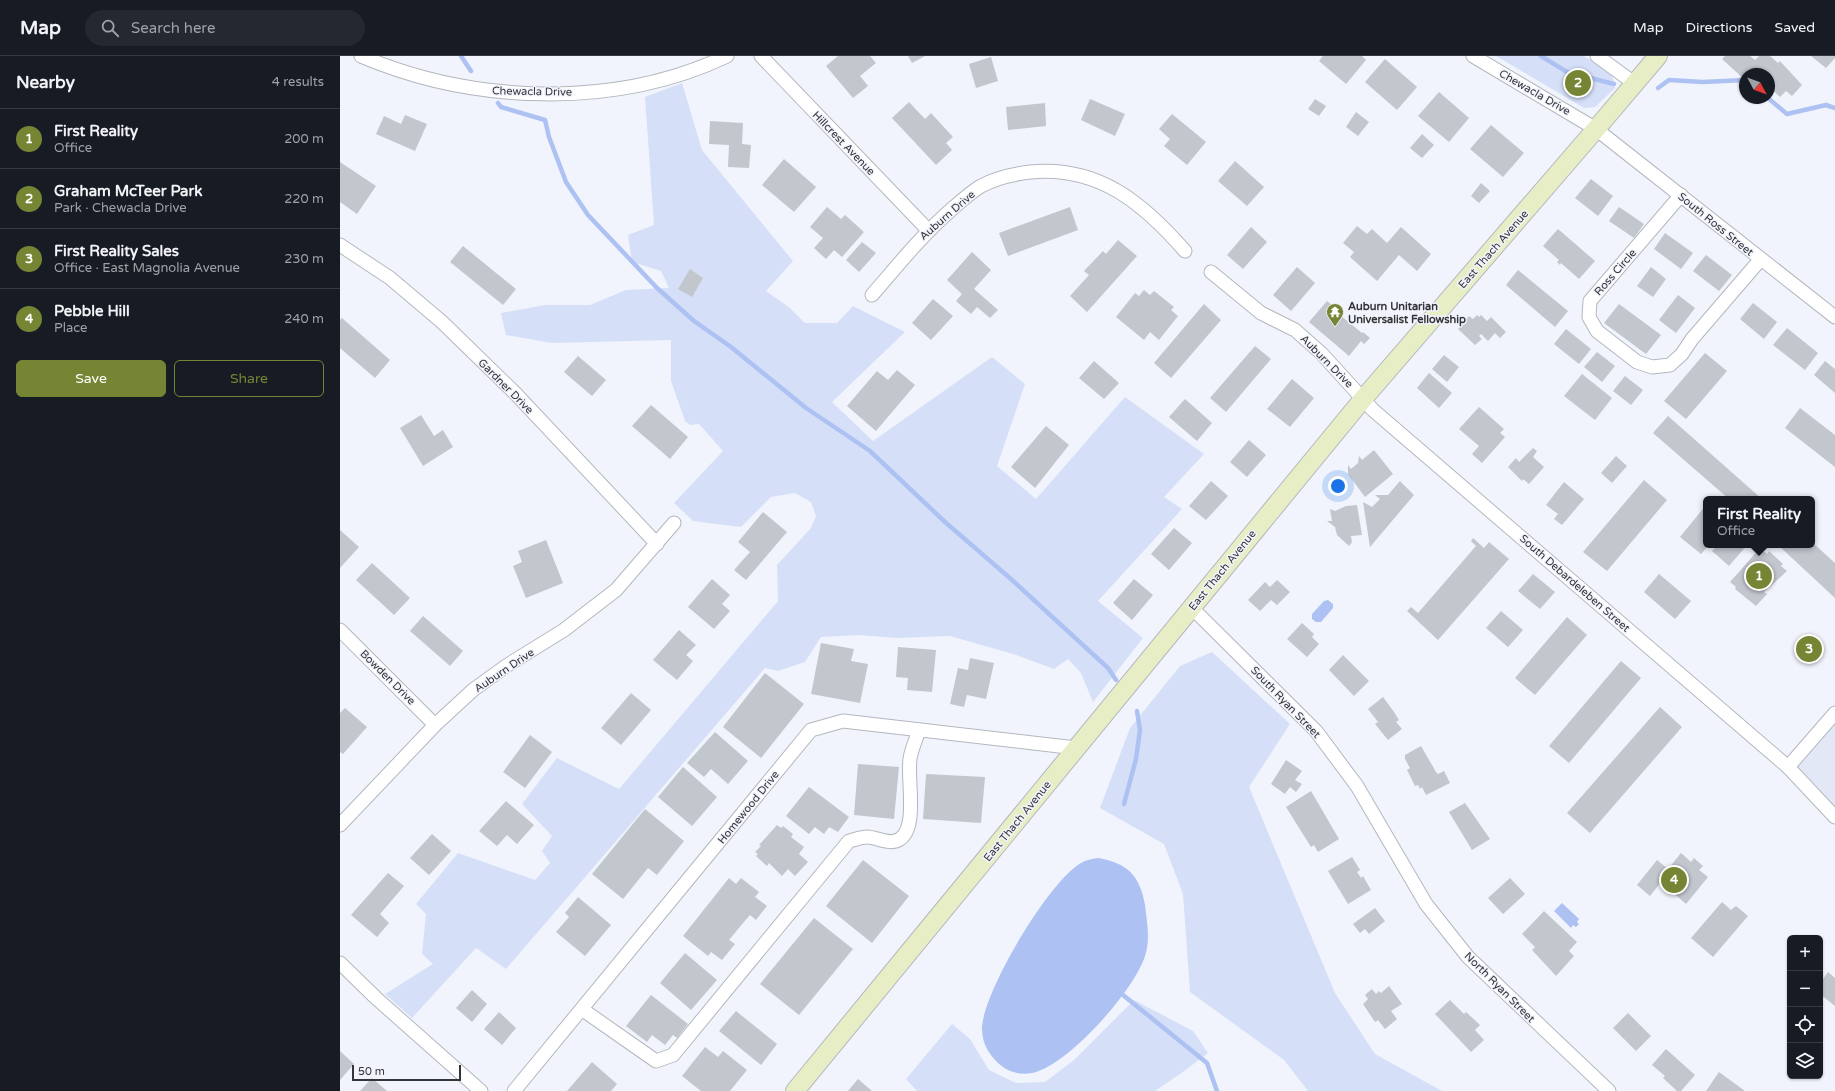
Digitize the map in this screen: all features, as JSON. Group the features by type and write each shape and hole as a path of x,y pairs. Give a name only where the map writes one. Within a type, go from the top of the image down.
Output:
{"street":[{"name":"Chewacla Drive","path":"361,56 391,69 474,89 508,94 561,94 658,81 712,63 727,56"},
{"name":"Hillcrest Avenue","path":"760,56 928,230"},
{"name":"Chewacla Drive","path":"1473,56 1596,130"},
{"path":"1597,56 1634,83"},
{"name":"East Thach Avenue","path":"795,1091 1363,399 1596,130 1658,56"},
{"name":"South Ross Street","path":"1596,130 1681,195 1760,260 1835,317"},
{"name":"Auburn Drive","path":"872,295 928,230 981,186 1013,174 1047,170 1082,174 1114,188 1160,223 1185,251"},
{"name":"Ross Circle","path":"1681,195 1590,301 1589,318 1597,331 1637,362 1652,367 1670,365 1682,354 1692,339 1760,260"},
{"name":"Gardner Drive","path":"340,245 390,278 442,322 515,393 657,544"},
{"name":"Auburn Drive","path":"1211,272 1261,314 1296,330 1321,353 1363,399"},
{"name":"South Debardeleben Street","path":"1363,399 1373,410 1788,767 1835,817"},
{"name":"Auburn Drive","path":"340,825 435,725 473,690 506,666 564,630 616,590 674,523"},
{"name":"South Ryan Street","path":"1191,607 1316,731 1357,786 1406,869"},
{"name":"Bowden Drive","path":"340,630 435,725"},
{"path":"1788,767 1835,713"},
{"name":"Homewood Drive","path":"514,1091 811,730 843,721 1076,748"},
{"path":"582,1010 656,1061 673,1055 849,841 867,837 888,842 899,840 907,831 910,819 908,782 910,759 919,730"},
{"name":"North Ryan Street","path":"1406,869 1426,904 1468,956 1609,1091"},
{"path":"340,963 376,998 481,1091"}],"shaded area":[{"path":"1496,56 1584,56 1612,74 1615,88 1595,107 1584,108"},
{"path":"682,83 702,150 793,261 766,291 790,308 805,323 837,323 853,306 905,332 832,402 873,441 992,357 1025,384 997,466 1036,499 1125,397 1204,454 1164,497 1182,509 1098,601 1143,638 1093,702 1081,673 1068,659 1054,669 1013,654 950,636 896,638 858,635 821,637 805,662 778,671 765,668 506,969 476,948 412,1018 385,994 433,964 422,954 426,914 416,904 458,853 535,880 550,863 542,851 552,836 522,804 557,758 619,789 778,601 777,565 811,528 816,516 811,502 795,493 771,497 741,527 693,521 674,503 723,451 699,424 690,425 685,421 671,381 671,340 552,343 506,335 501,313 545,305 590,305 626,290 669,288 661,271 632,262 628,235 654,225 645,97"},
{"path":"1212,652 1290,724 1249,787 1335,993 1375,1054 1442,1091 1308,1091 1284,1060 1190,992 1183,894 1164,844 1100,808 1130,728 1180,666"},
{"path":"1835,717 1835,812 1788,767"},
{"path":"1134,1000 1193,1031 1208,1053 1155,1091 917,1091 906,1079 952,1024 970,1039 989,1070 1016,1083 1045,1082 1074,1060"}],"water":[{"path":"1328,600 1333,604 1333,608 1321,622 1316,622 1312,619 1312,614 1324,601"},
{"path":"1098,858 1117,863 1125,867 1131,872 1140,886 1145,905 1148,932 1144,959 1127,989 1115,1005 1070,1052 1055,1063 1036,1072 1022,1074 1012,1072 995,1060 985,1046 982,1035 985,1012 993,990 1020,939 1052,891 1081,863"},
{"path":"1562,903 1579,919 1577,922 1579,924 1576,927 1573,925 1571,928 1554,911"}],"building":[{"path":"838,56 870,56 876,63 860,76 868,86 853,98 826,66"},
{"path":"908,56 925,56 912,63"},
{"path":"1323,56 1362,56 1366,60 1346,84 1319,61"},
{"path":"1725,56 1750,56 1755,60 1759,56 1770,56 1778,63 1780,61 1802,85 1792,96 1786,91 1780,97 1775,92 1775,68 1739,68 1739,75 1722,59"},
{"path":"1811,56 1835,56 1835,58 1826,68"},
{"path":"991,57 998,81 976,88 969,64"},
{"path":"1385,59 1417,87 1397,110 1365,82"},
{"path":"1439,92 1469,118 1449,142 1418,116"},
{"path":"1090,99 1125,114 1115,136 1081,120"},
{"path":"1315,99 1326,106 1319,116 1308,109"},
{"path":"909,102 925,119 931,113 953,137 946,143 952,150 936,165 892,118"},
{"path":"1045,103 1046,126 1008,130 1006,107"},
{"path":"1356,112 1369,122 1358,136 1346,127"},
{"path":"1172,114 1206,142 1187,165 1164,146 1170,139 1159,129"},
{"path":"405,115 427,124 415,151 376,134 384,116 401,124"},
{"path":"710,121 743,123 742,144 751,145 749,168 728,167 729,145 709,144"},
{"path":"1491,125 1524,153 1503,177 1470,149"},
{"path":"1422,134 1434,145 1422,158 1410,148"},
{"path":"784,159 816,187 794,212 762,185"},
{"path":"1235,161 1264,187 1247,206 1218,181"},
{"path":"340,162 376,186 357,214 340,202"},
{"path":"1591,179 1613,196 1598,216 1575,198"},
{"path":"1481,183 1490,191 1479,203 1471,196"},
{"path":"827,207 841,219 845,215 864,232 842,257 834,250 826,259 814,248 823,238 810,227"},
{"path":"1070,207 1078,230 1008,256 999,233"},
{"path":"1619,207 1644,224 1634,238 1609,221"},
{"path":"1357,226 1367,234 1372,229 1387,243 1401,227 1431,254 1417,271 1399,255 1377,281 1350,257 1354,252 1343,243"},
{"path":"1251,227 1267,242 1243,269 1227,255"},
{"path":"1558,229 1595,261 1579,279 1561,263 1560,265 1557,262 1559,260 1543,246"},
{"path":"1665,233 1693,253 1681,269 1654,249"},
{"path":"1118,240 1137,256 1087,312 1070,296 1089,275 1084,271 1103,251 1106,254"},
{"path":"862,242 876,253 859,272 846,260"},
{"path":"463,246 516,289 503,305 450,262"},
{"path":"972,252 991,270 974,289 998,310 990,318 977,307 971,314 956,301 962,294 947,280"},
{"path":"1706,255 1732,275 1719,291 1693,271"},
{"path":"1297,267 1315,283 1291,311 1273,295"},
{"path":"1651,267 1666,279 1653,297 1637,286"},
{"path":"690,269 703,278 692,297 678,289"},
{"path":"1518,270 1568,311 1555,327 1506,285"},
{"path":"1144,290 1150,295 1154,291 1174,307 1171,310 1178,316 1159,340 1150,332 1144,340 1116,317 1135,293 1139,296"},
{"path":"1678,295 1695,308 1676,333 1659,320"},
{"path":"933,299 953,316 931,340 912,323"},
{"name":"Auburn Unitarian Universalist Fellowship","path":"1327,301 1337,309 1335,311 1370,338 1364,344 1361,341 1349,356 1309,322"},
{"path":"1753,303 1777,322 1764,339 1740,319"},
{"path":"1204,304 1221,320 1171,378 1154,363"},
{"path":"1619,304 1661,335 1646,354 1604,323"},
{"path":"1477,315 1479,317 1481,315 1487,321 1491,317 1506,332 1500,338 1495,333 1488,341 1481,334 1479,336 1482,339 1475,345 1458,329 1469,316 1473,319"},
{"path":"342,318 390,360 375,378 340,348 340,320"},
{"path":"1787,328 1818,353 1805,370 1773,345"},
{"path":"1566,329 1591,349 1579,364 1554,344"},
{"path":"1255,346 1271,359 1226,412 1210,398"},
{"path":"1597,352 1615,366 1602,382 1584,367"},
{"path":"1705,353 1727,371 1686,419 1664,401"},
{"path":"1444,355 1459,367 1447,382 1432,369"},
{"path":"578,356 606,380 592,396 564,372"},
{"path":"1094,361 1119,383 1104,399 1079,378"},
{"path":"1825,361 1835,369 1835,393 1814,375"},
{"path":"897,370 915,385 876,431 847,406 877,371 888,380"},
{"path":"1429,373 1452,393 1439,408 1417,388"},
{"path":"1582,374 1612,398 1595,420 1564,396"},
{"path":"1625,376 1643,390 1631,405 1613,391"},
{"path":"1292,379 1314,398 1290,427 1267,409"},
{"path":"1185,399 1212,423 1197,441 1169,417"},
{"path":"651,405 688,437 670,459 632,426"},
{"path":"1479,407 1504,429 1500,433 1505,437 1482,463 1472,454 1479,446 1459,429"},
{"path":"1800,408 1835,435 1835,467 1785,428"},
{"path":"421,415 434,436 443,430 453,447 423,466 400,428"},
{"path":"1668,416 1759,496 1726,496 1653,433"},
{"path":"1046,426 1069,445 1035,488 1011,467"},
{"path":"1249,440 1266,455 1247,477 1230,462"},
{"path":"1533,448 1537,451 1533,457 1544,467 1529,484 1523,479 1522,481 1508,467 1516,458 1519,462"},
{"path":"1374,450 1393,474 1365,497 1348,474 1348,465 1351,469 1358,463 1359,456 1362,460"},
{"path":"1616,456 1627,466 1612,483 1601,473"},
{"path":"1644,480 1667,500 1607,571 1583,552"},
{"path":"1211,481 1228,496 1206,520 1189,506"},
{"path":"1400,481 1414,495 1370,547 1363,502 1372,507 1380,499 1375,495 1388,495"},
{"path":"1564,482 1584,499 1562,525 1554,519 1558,514 1546,505"},
{"path":"1357,505 1362,535 1351,536 1352,542 1349,546 1337,535 1335,527 1327,521 1332,521 1330,509 1335,511 1346,506"},
{"path":"1703,509 1703,548 1706,548 1701,554 1680,537"},
{"path":"763,512 787,532 746,580 734,570 750,552 738,542"},
{"path":"1174,528 1192,543 1169,570 1151,554"},
{"path":"340,530 359,547 340,568"},
{"path":"1473,538 1484,548 1489,542 1509,559 1438,640 1407,611 1411,607 1418,613 1476,546 1471,541"},
{"path":"546,540 563,583 526,598 513,566 522,562 518,551"},
{"path":"1815,545 1835,563 1835,598 1781,548 1815,548"},
{"path":"1715,548 1744,548 1729,566 1712,551"},
{"path":"1760,548 1767,554 1769,551 1783,564 1781,566 1787,571 1764,592 1767,594 1756,606 1735,589 1736,587 1730,582"},
{"path":"372,563 410,598 394,615 356,580"},
{"path":"1533,574 1555,592 1540,609 1518,591"},
{"path":"1659,574 1691,601 1675,619 1644,592"},
{"path":"712,579 730,595 722,604 730,611 714,629 688,607"},
{"path":"1134,579 1153,595 1132,620 1113,603"},
{"path":"1277,580 1290,592 1277,605 1271,600 1260,611 1248,600 1265,582 1270,587"},
{"path":"1501,611 1523,630 1508,647 1486,628"},
{"path":"423,616 463,651 450,666 410,631"},
{"path":"1567,617 1587,635 1535,695 1515,678"},
{"path":"1302,623 1314,634 1312,637 1319,644 1307,657 1287,639"},
{"path":"679,630 696,645 686,655 693,661 677,680 653,660"},
{"path":"821,643 854,649 851,661 868,664 860,703 811,694"},
{"path":"898,647 936,650 932,692 907,690 908,678 896,677"},
{"path":"1343,655 1369,681 1354,696 1329,670"},
{"path":"970,658 994,663 986,699 967,695 964,707 950,704 958,668 968,670"},
{"path":"1621,661 1641,678 1569,763 1549,746"},
{"path":"765,673 804,704 761,758 723,727"},
{"path":"631,693 651,710 621,745 601,728"},
{"path":"1383,697 1399,720 1396,722 1402,729 1388,740 1375,724 1378,722 1368,709"},
{"path":"1660,707 1682,727 1590,833 1567,813"},
{"path":"345,708 367,727 343,754 340,752 340,713"},
{"path":"715,732 748,761 728,784 711,769 704,777 687,763"},
{"path":"530,735 552,752 525,788 503,772"},
{"path":"1421,746 1436,772 1438,774 1444,771 1450,783 1426,795 1422,787 1420,789 1418,785 1415,786 1407,770 1410,768 1405,759 1405,755"},
{"path":"1286,760 1302,771 1295,780 1302,784 1296,792 1290,787 1285,794 1271,784"},
{"path":"858,764 899,767 894,819 854,815"},
{"path":"683,767 717,797 692,826 658,797"},
{"path":"926,774 985,777 981,823 923,819"},
{"path":"809,787 849,817 838,832 829,827 824,834 815,827 809,834 786,816"},
{"path":"1311,791 1339,839 1318,852 1314,845 1311,847 1286,807"},
{"path":"506,801 534,825 517,844 507,835 497,846 479,831"},
{"path":"1465,803 1490,839 1472,850 1449,812"},
{"path":"645,809 684,841 657,875 648,868 623,899 592,874"},
{"path":"777,825 781,828 783,826 793,834 791,837 804,847 799,854 808,862 795,876 788,869 782,876 769,863 767,866 756,856 758,854 755,852 761,846 759,845"},
{"path":"432,834 451,851 429,875 410,858"},
{"path":"1681,853 1691,862 1694,858 1703,866 1699,870 1708,877 1686,904 1661,882 1650,896 1637,885 1657,860 1668,869"},
{"path":"1352,857 1360,870 1357,872 1361,878 1363,876 1371,890 1348,904 1328,871"},
{"path":"863,860 909,896 872,943 826,906"},
{"path":"388,873 404,886 380,914 389,923 377,937 351,915"},
{"path":"729,878 736,884 741,878 759,892 755,897 767,906 756,920 750,915 738,929 729,940 735,944 722,960 711,952 708,956 683,936"},
{"path":"1510,878 1525,894 1503,914 1488,898"},
{"path":"578,897 611,925 585,956 556,932 569,917 565,913"},
{"path":"1722,902 1731,910 1736,906 1748,916 1713,957 1691,938"},
{"path":"1375,908 1385,921 1369,934 1365,929 1360,933 1353,924"},
{"path":"1544,911 1577,942 1569,951 1574,956 1556,976 1532,950 1535,947 1522,934"},
{"path":"814,918 853,949 799,1015 760,984"},
{"path":"685,953 717,980 691,1010 660,983"},
{"path":"1828,972 1835,978 1835,1006 1823,996 1823,979"},
{"path":"1389,986 1402,1004 1391,1011 1397,1019 1385,1029 1378,1020 1375,1022 1363,1004 1368,999 1365,995 1372,989 1376,994 1379,991 1381,993"},
{"path":"472,990 487,1004 472,1022 456,1008"},
{"path":"651,995 688,1024 677,1038 673,1035 665,1045 652,1035 647,1042 626,1026"},
{"path":"1450,1000 1464,1014 1466,1012 1480,1025 1475,1030 1484,1040 1471,1052 1435,1014"},
{"path":"736,1011 777,1044 761,1065 719,1031"},
{"path":"499,1012 516,1028 502,1045 484,1029"},
{"path":"1628,1013 1651,1036 1636,1051 1613,1028"},
{"path":"705,1047 718,1057 723,1051 747,1070 730,1091 701,1091 682,1076"},
{"path":"1666,1049 1695,1075 1681,1091 1677,1091 1663,1078 1665,1076 1652,1065"},
{"path":"340,1051 354,1064 340,1080"},
{"path":"592,1062 617,1084 611,1091 567,1091"},
{"path":"1719,1072 1745,1091 1706,1091"},
{"path":"372,1078 387,1091 360,1091"},
{"path":"858,1079 872,1091 848,1091"}],"waterway":[{"path":"461,56 471,71"},
{"path":"1541,56 1567,72 1614,84"},
{"path":"1658,88 1669,80 1703,82 1739,80"},
{"path":"498,103 501,107 545,120 549,137 566,182 588,215 657,288 694,321 731,347 806,408 870,451 945,522 1011,579 1108,668 1116,680"},
{"path":"1775,104 1787,114 1826,105 1835,108"},
{"path":"1124,804 1136,759 1140,730 1137,711"},
{"path":"1118,991 1207,1063 1217,1091"}],"place":[{"name":"Graham McTeer Park","path":"1578,83"},
{"name":"Auburn Unitarian Universalist Fellowship","path":"1335,327"},
{"name":"First Reality","path":"1759,576"},
{"name":"First Reality Sales","path":"1809,649"},
{"name":"Pebble Hill","path":"1674,880"}]}
